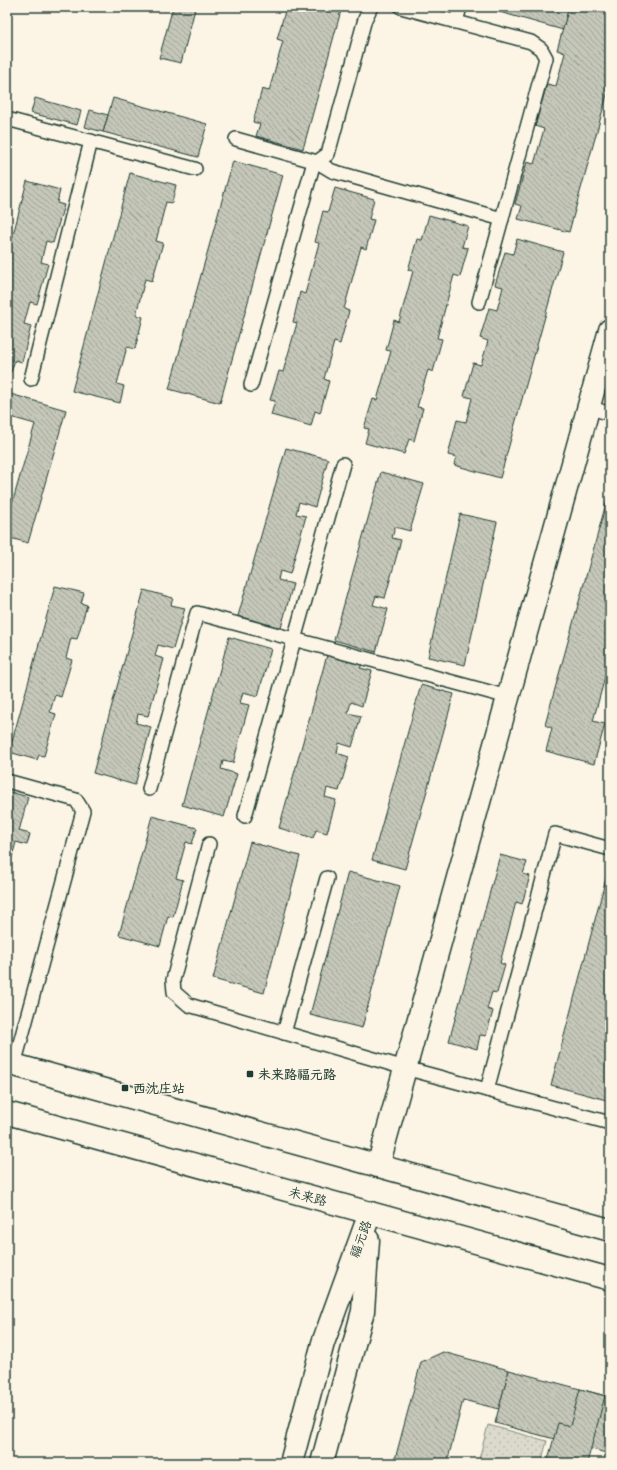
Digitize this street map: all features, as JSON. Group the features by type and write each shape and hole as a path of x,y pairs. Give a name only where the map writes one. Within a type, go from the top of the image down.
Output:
{"main road":[{"path":"378,1166 610,330"},
{"path":"10,1064 610,1230"},
{"name":"未来路","path":"7,1113 610,1279"},
{"name":"福元路","path":"291,1463 323,1343 370,1213"},
{"name":"福元路","path":"322,1463 363,1311 370,1213"}],"lane":[{"path":"251,384 315,162 328,154 365,19 371,7"},
{"path":"401,7 531,42 541,49 546,58 478,302"},
{"path":"456,22 460,7"},
{"path":"7,119 196,169"},
{"path":"236,139 315,162 332,171 502,220"},
{"path":"31,379 91,141"},
{"path":"589,407 610,414"},
{"path":"245,816 342,464"},
{"path":"149,789 197,613 508,698"},
{"path":"7,781 76,800 83,811 10,1064"},
{"path":"487,1090 555,834 610,849"},
{"path":"209,844 173,980 174,992 189,1005 405,1068 610,1123"},
{"path":"284,1032 327,878"}],"shaded area":[{"path":"488,1425 547,1441 541,1463 478,1463"}],"building":[{"path":"173,7 189,7 195,9 181,63 159,58"},
{"path":"292,7 342,7 303,149 256,136 260,124 253,122 262,89 269,91 283,41 277,39 286,8 292,10"},
{"path":"482,7 569,7 563,30"},
{"path":"569,7 578,7 577,10"},
{"path":"569,7 577,10 578,7 610,7 610,84 569,232 518,219 522,206 515,204 527,162 534,164 544,129 535,126 547,84 556,86 565,53 557,50"},
{"path":"35,98 81,111 77,125 31,113"},
{"path":"113,98 207,124 198,157 103,132"},
{"path":"90,110 108,115 103,132 85,127"},
{"path":"233,161 283,175 220,403 169,389"},
{"path":"130,173 176,185 172,203 166,202 156,241 163,243 152,281 145,279 136,315 143,317 135,349 127,347 117,384 124,386 120,403 72,391"},
{"path":"27,181 60,190 57,203 64,205 53,243 46,241 41,262 48,264 37,304 30,302 24,324 31,326 22,362 15,360 11,372 7,371 7,258"},
{"path":"335,188 374,199 369,219 374,220 366,249 361,247 344,309 349,311 340,344 334,342 324,379 329,381 320,413 315,411 311,426 271,415 275,401 270,400 279,371 283,372 297,323 293,322 300,292 305,294 319,243 315,242 323,211 328,212"},
{"path":"429,215 468,226 462,247 468,248 460,277 454,275 437,338 442,339 433,372 428,370 417,407 423,408 414,441 409,439 404,454 365,443 369,429 364,428 373,399 377,400 391,351 386,350 394,320 399,322 413,271 408,270 417,239 422,240"},
{"path":"517,239 563,252 500,478 454,465 456,457 448,455 457,420 466,422 472,398 464,396 473,363 481,365 488,341 480,338 489,308 497,310 503,287 495,285 505,252 513,254"},
{"path":"7,393 66,410 28,543 7,537 7,521 35,424 7,416"},
{"path":"286,448 328,459 315,507 299,502 296,514 306,516 290,574 280,571 278,580 293,584 281,628 238,616"},
{"path":"381,472 424,484 410,531 395,527 392,538 401,540 385,598 376,596 373,605 388,609 376,652 334,640"},
{"path":"610,489 610,659 593,721 605,724 594,764 546,751 552,728 545,725"},
{"path":"460,514 497,522 465,665 428,657"},
{"path":"55,586 84,593 81,603 87,605 77,639 71,638 66,658 72,660 61,697 55,695 50,712 56,714 44,756 39,755 37,760 9,752"},
{"path":"144,590 173,598 171,605 185,608 173,649 158,645 155,656 164,659 148,716 138,714 136,723 151,727 135,785 93,773"},
{"path":"229,637 271,649 258,696 243,692 240,703 249,705 233,763 223,761 221,769 237,774 224,817 182,805"},
{"path":"327,655 362,665 360,668 372,671 362,706 351,702 348,713 361,716 352,747 339,743 337,753 349,757 339,791 327,788 325,797 336,800 327,833 316,830 313,838 279,828"},
{"path":"421,685 454,694 405,869 372,860"},
{"path":"7,791 28,797 19,831 30,834 27,845 16,842 7,876"},
{"path":"152,816 197,828 192,844 186,842 176,878 183,880 173,917 168,916 160,946 119,935"},
{"path":"250,842 300,856 264,993 213,979"},
{"path":"500,855 527,862 523,874 530,876 522,904 516,902 500,963 505,965 497,993 492,992 487,1009 493,1011 486,1036 480,1035 477,1049 449,1041"},
{"path":"609,867 610,868 610,1101 551,1085"},
{"path":"348,872 400,886 362,1028 310,1015"},
{"path":"7,911 10,912 7,923"},
{"path":"443,1352 509,1370 499,1409 463,1400 447,1463 394,1463 421,1362"},
{"path":"509,1370 610,1397 610,1454 495,1423"},
{"path":"580,1389 605,1396 587,1463 547,1463 558,1423 570,1426"}],"place":[{"name":"未来路福元路","path":"250,1074"},
{"name":"西沈庄站","path":"125,1088"}]}
